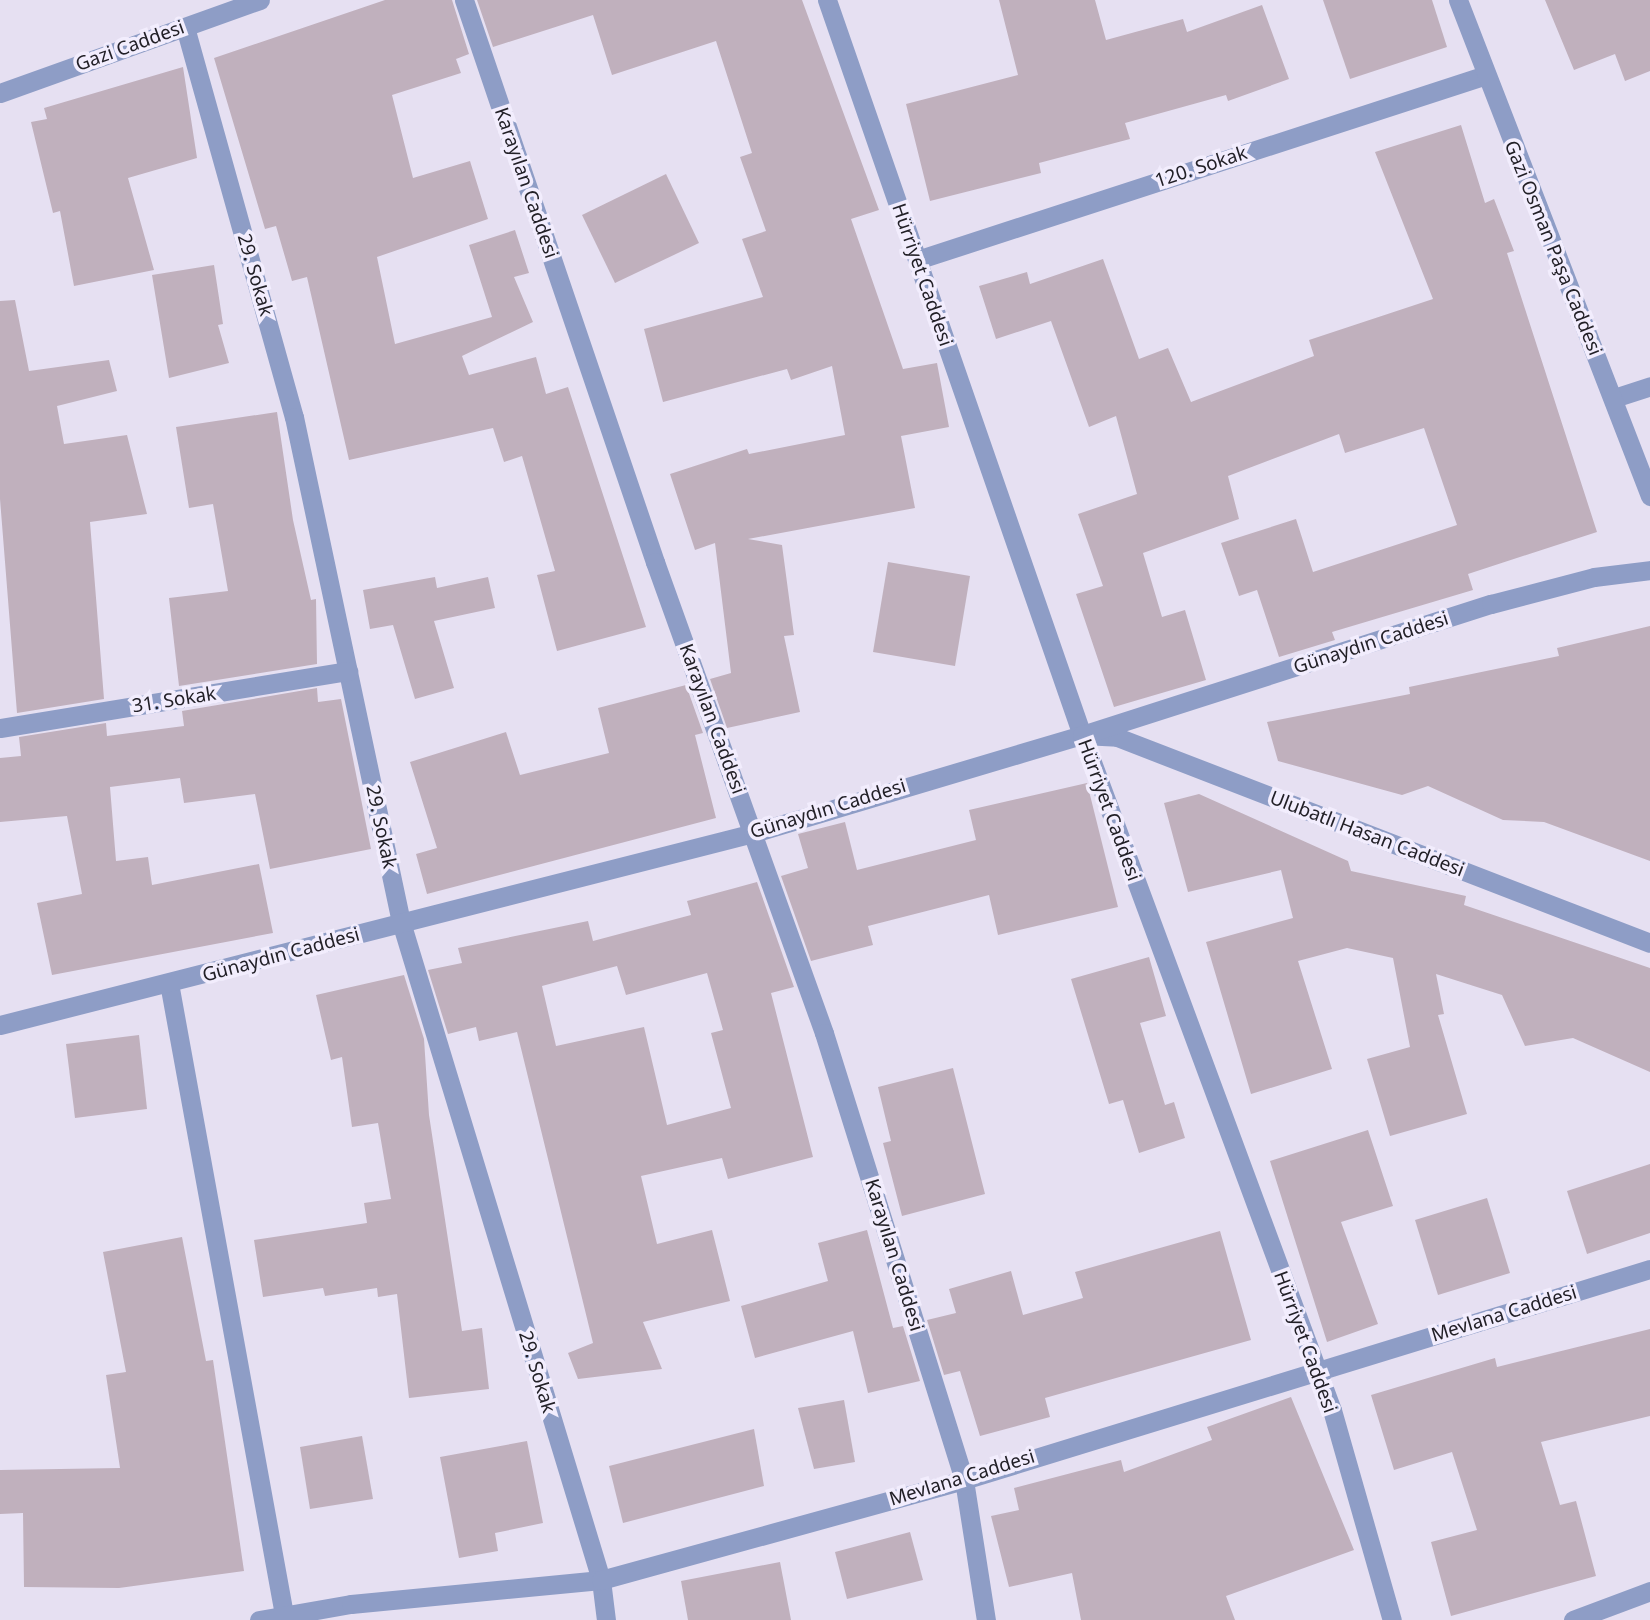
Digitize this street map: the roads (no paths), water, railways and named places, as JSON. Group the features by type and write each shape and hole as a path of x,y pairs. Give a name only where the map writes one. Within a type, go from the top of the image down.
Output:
{"street":[{"name":"Gazi Caddesi","path":"0,93 260,0"},
{"name":"Karayılan Caddesi","path":"464,0 824,1033 964,1480 986,1620"},
{"name":"Hürriyet Caddesi","path":"827,0 1082,736 1318,1373 1392,1620"},
{"name":"Gazi Osman Paşa Caddesi","path":"1458,0 1650,496"},
{"name":"29. Sokak","path":"185,27 295,417 401,922 601,1580 606,1620"},
{"name":"120. Sokak","path":"917,260 1486,75"},
{"path":"1614,398 1650,386"},
{"name":"Günaydın Caddesi","path":"0,1025 753,833 1082,736 1491,604 1594,577 1650,570"},
{"name":"31. Sokak","path":"0,728 348,671"},
{"name":"Ulubatlı Hasan Caddesi","path":"1082,736 1117,737 1650,943"},
{"path":"169,984 285,1617"},
{"name":"Mevlana Caddesi","path":"259,1620 601,1580 964,1480 1165,1414 1318,1373 1650,1269"},
{"path":"1573,1620 1650,1591"}]}
